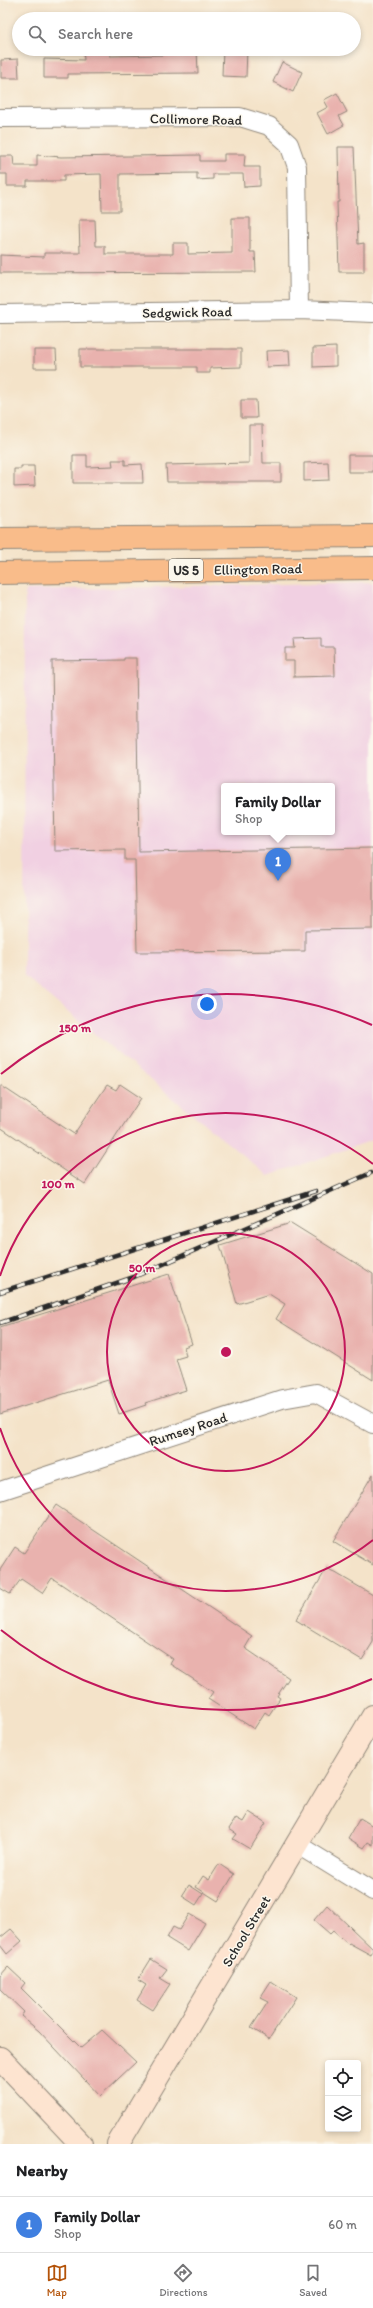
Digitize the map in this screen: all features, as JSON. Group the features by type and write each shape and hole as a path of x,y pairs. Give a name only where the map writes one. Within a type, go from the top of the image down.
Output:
{"highway":[{"path":"0,539 373,536"},
{"path":"150,537 150,571"},
{"name":"Ellington Road","path":"0,573 373,568"}],"main road":[{"name":"School Street","path":"118,2144 298,1845 373,1716"},
{"path":"0,2058 81,2144"}],"street":[{"name":"Collimore Road","path":"0,118 240,117 269,126 289,144 297,167 299,310"},
{"name":"Sedgwick Road","path":"0,314 299,310 373,313"},
{"name":"Rumsey Road","path":"0,1491 282,1399 316,1393 373,1424"},
{"path":"298,1845 373,1891"}],"shaded area":[{"path":"373,582 373,1140 268,1176 24,976 25,590"}],"building":[{"path":"84,56 197,56 198,73 68,74 68,78 44,78 44,59 84,60"},
{"path":"223,56 247,56 246,77 222,76"},
{"path":"18,59 19,78 1,78 1,60"},
{"path":"282,62 302,72 293,92 273,82"},
{"path":"337,93 347,112 339,116 344,125 328,134 317,113 328,107 324,100"},
{"path":"338,147 354,147 358,244 364,243 364,272 339,272 337,202 339,202"},
{"path":"224,154 245,154 244,167 260,167 260,186 244,187 243,174 213,174 213,179 197,180 197,173 120,174 120,211 102,211 101,174 64,175 64,181 27,181 27,186 7,186 7,174 0,174 0,156 13,156 14,166 37,166 37,155 61,157 200,155 200,161 224,161"},
{"path":"232,218 250,218 250,252 255,252 256,272 0,273 0,255 44,257 44,253 80,253 79,220 95,220 96,246 105,246 105,254 173,254 173,243 188,243 188,254 232,253"},
{"path":"336,347 336,366 313,367 313,348"},
{"path":"80,349 241,349 241,367 210,368 210,373 197,373 197,367 80,367"},
{"path":"34,350 56,350 57,368 34,368"},
{"path":"289,350 290,366 267,367 266,351"},
{"path":"241,400 256,400 257,418 241,418"},
{"path":"249,425 262,425 263,463 281,463 281,482 167,482 166,465 249,463"},
{"path":"73,455 87,455 87,467 113,466 112,460 125,460 125,465 142,464 143,483 73,483"},
{"path":"348,455 373,455 373,472 348,472"},
{"path":"328,462 329,480 304,481 304,463"},
{"path":"21,466 34,466 35,486 14,487 14,469 21,469"},
{"path":"321,638 321,647 334,647 335,676 294,677 294,661 285,661 285,648 295,648 294,639"},
{"path":"124,658 136,658 139,852 373,848 373,929 305,930 305,951 137,952 135,860 125,860 125,850 55,851 52,661 124,660"},
{"path":"120,1084 141,1098 85,1184 0,1127 0,1085 74,1134 107,1085 116,1090"},
{"path":"291,1223 373,1274 373,1380 276,1319 285,1304 269,1294 237,1304 220,1245"},
{"path":"169,1274 192,1344 184,1347 186,1356 176,1359 186,1390 145,1403 146,1405 119,1414 108,1380 0,1414 0,1327"},
{"path":"373,1474 373,1565 333,1541"},
{"path":"56,1505 252,1636 245,1648 289,1678 277,1696 280,1698 269,1715 265,1712 254,1729 208,1699 213,1692 170,1664 173,1659 52,1578 42,1593 21,1579 10,1594 0,1588 0,1570 15,1547 24,1553"},
{"path":"327,1568 373,1595 373,1642 362,1660 296,1620"},
{"path":"249,1812 266,1823 250,1849 233,1839 237,1834 229,1829 236,1818 243,1822"},
{"path":"360,1818 373,1826 373,1845 368,1842 364,1848 348,1838"},
{"path":"219,1864 234,1874 218,1901 196,1887 203,1876 209,1880"},
{"path":"189,1885 203,1894 196,1905 182,1896"},
{"path":"327,1905 373,1949 371,1955 349,1943 348,1944 333,1931 330,1934 314,1920"},
{"path":"189,1914 205,1923 188,1951 167,1938 173,1927 179,1930"},
{"path":"11,1929 22,1941 7,1954 0,1945 0,1938"},
{"path":"151,1959 167,1969 160,1978 170,1984 153,2010 137,2000 146,1985 138,1980"},
{"path":"8,1967 25,1983 21,1988 81,2048 102,2030 136,2062 100,2096 39,2031 21,2016 24,2012 0,1989 0,1976"},
{"path":"271,1981 296,1997 269,2039 251,2028 268,2002 260,1998"}],"railway":[{"path":"0,1323 134,1277 371,1173"},
{"path":"0,1292 316,1191"}],"place":[{"name":"Family Dollar","path":"278,881"}]}
